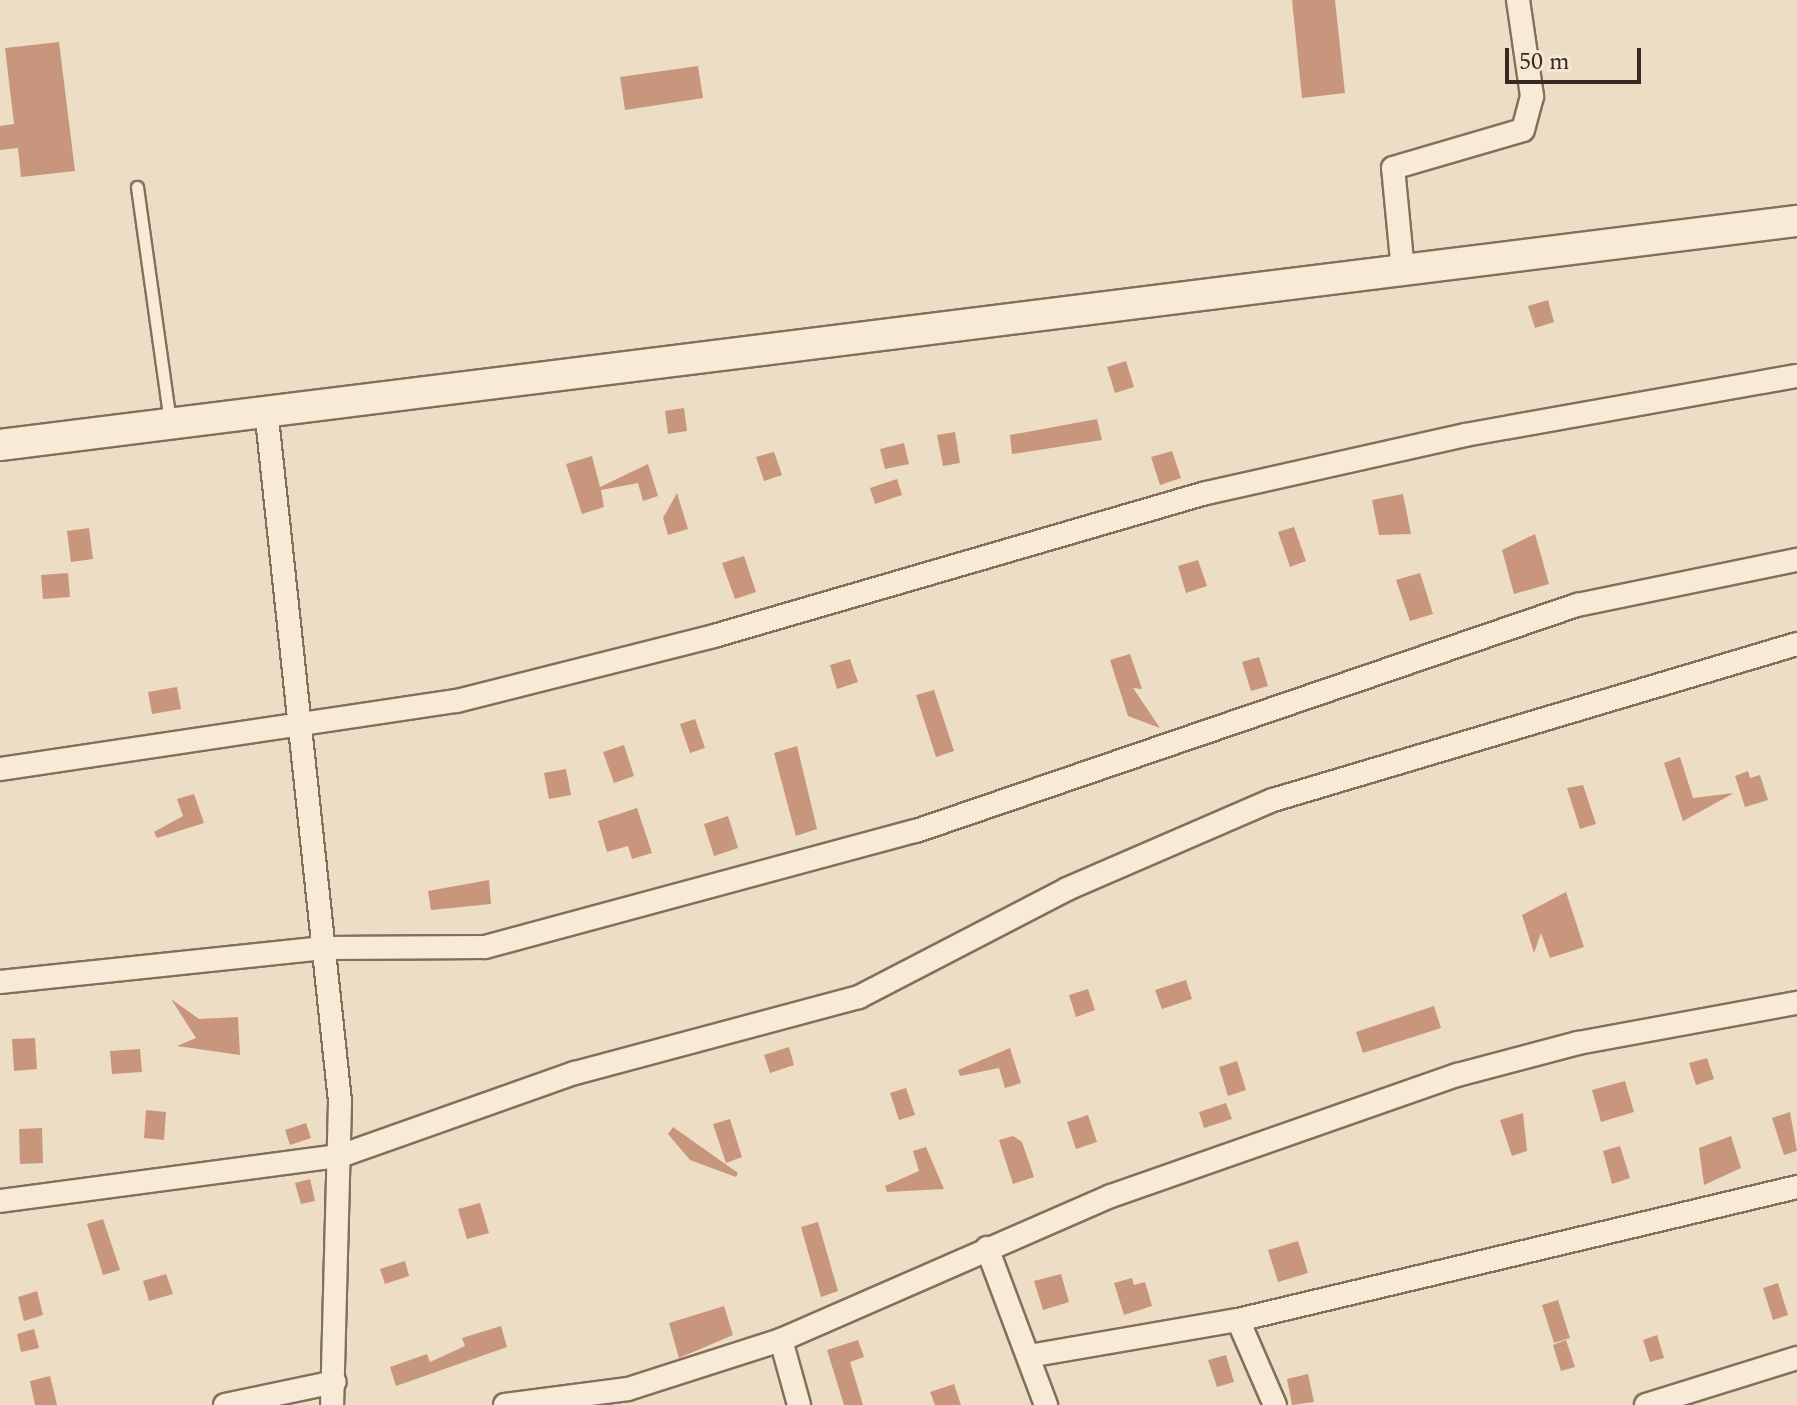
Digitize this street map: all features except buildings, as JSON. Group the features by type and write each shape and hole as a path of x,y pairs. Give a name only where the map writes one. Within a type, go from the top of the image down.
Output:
{"main road":[{"path":"0,445 266,409 1797,221"}],"street":[{"path":"1403,271 1393,168 1523,130 1532,96 1518,0"},
{"path":"0,769 457,701 714,636 1206,493 1465,435 1797,376"},
{"path":"266,409 326,948 343,1155 332,1405"},
{"path":"0,982 326,948 485,947 916,831 1577,605 1797,560"},
{"path":"0,1201 343,1155 575,1073 859,997 1067,889 1273,800 1797,644"},
{"path":"505,1405 554,1402 628,1389 781,1340 1111,1196 1457,1075 1578,1043 1797,1003"},
{"path":"1029,1356 1238,1320 1797,1187"},
{"path":"987,1248 1046,1405"},
{"path":"1238,1320 1275,1405"},
{"path":"781,1340 799,1405"},
{"path":"1646,1405 1797,1358"},
{"path":"225,1405 335,1382"}],"lane":[{"path":"137,187 170,422"}]}
